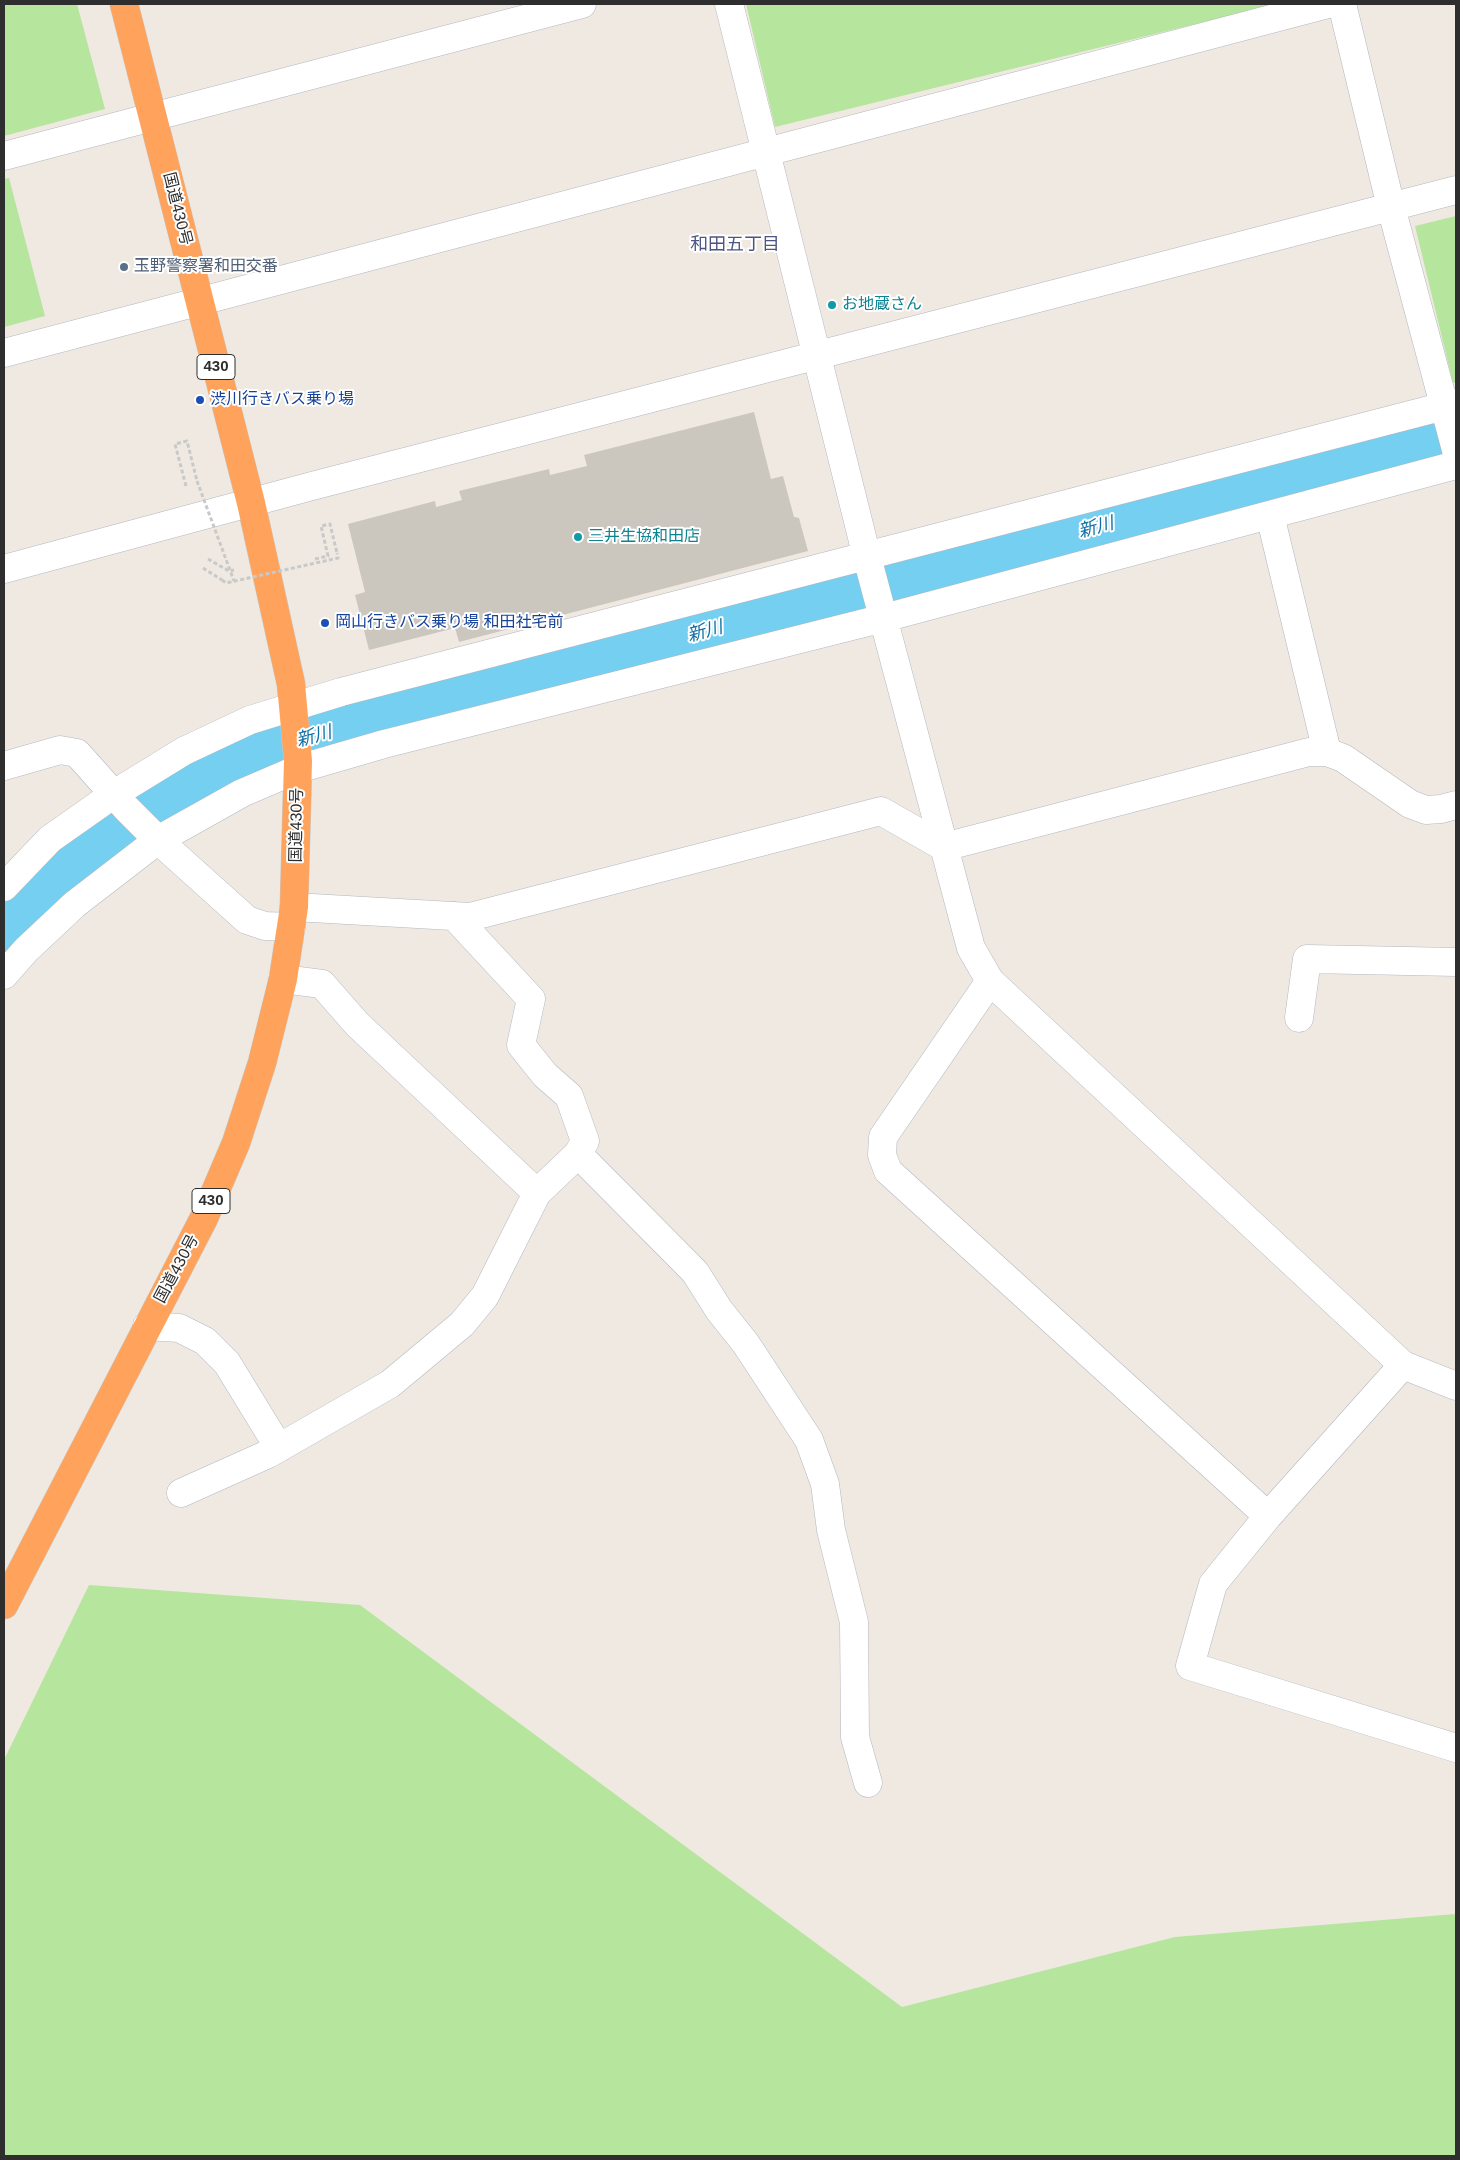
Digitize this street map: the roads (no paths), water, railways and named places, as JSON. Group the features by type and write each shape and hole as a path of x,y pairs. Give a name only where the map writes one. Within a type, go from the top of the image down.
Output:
{"highway":[{"name":"国道430号","path":"4,1604 204,1218 236,1143 262,1062 283,979 292,917 298,765 295,706 251,503 124,4"}],"street":[{"path":"4,156 582,4"},
{"path":"729,4 869,564 971,948 990,981 1403,1365 1456,1386"},
{"path":"4,352 1328,4"},
{"path":"4,887 50,839 123,804 184,751 250,720 351,689 1452,421 1391,207 1342,4"},
{"path":"4,569 817,355 1456,190"},
{"path":"4,975 26,950 75,904 155,836 298,765 394,742 1456,465"},
{"path":"1270,515 1327,752"},
{"path":"4,766 60,750 77,753 155,836 247,920 265,926 292,917 470,917 881,811 944,847 1309,752 1327,752 1343,758 1410,804 1426,810 1441,810 1456,805"},
{"path":"181,1493 279,1448 390,1384 462,1324 485,1296 537,1193 578,1154 585,1141 569,1096 545,1075 521,1045 531,999 454,916"},
{"path":"1299,1018 1307,959 1456,962"},
{"path":"283,979 322,984 357,1024 537,1193"},
{"path":"990,981 883,1137 882,1155 888,1171 1268,1516"},
{"path":"578,1154 695,1272 719,1310 746,1344 809,1440 825,1484 831,1530 854,1622 855,1737 868,1783"},
{"path":"147,1326 179,1328 205,1341 227,1363 279,1448"},
{"path":"1403,1365 1268,1516 1214,1584 1190,1666 1456,1748"}],"waterway":[{"name":"新川","path":"4,934 47,886 77,861 151,811 266,750 337,728 837,595 890,584 1456,432"}],"place":[{"name":"玉野警察署和田交番","path":"124,267"},
{"name":"お地蔵さん","path":"832,305"},
{"name":"渋川行きバス乗り場","path":"200,400"},
{"name":"三井生協和田店","path":"578,537"},
{"name":"岡山行きバス乗り場 和田社宅前","path":"325,623"}],"district":[{"name":"和田五丁目","path":"735,245"}]}
